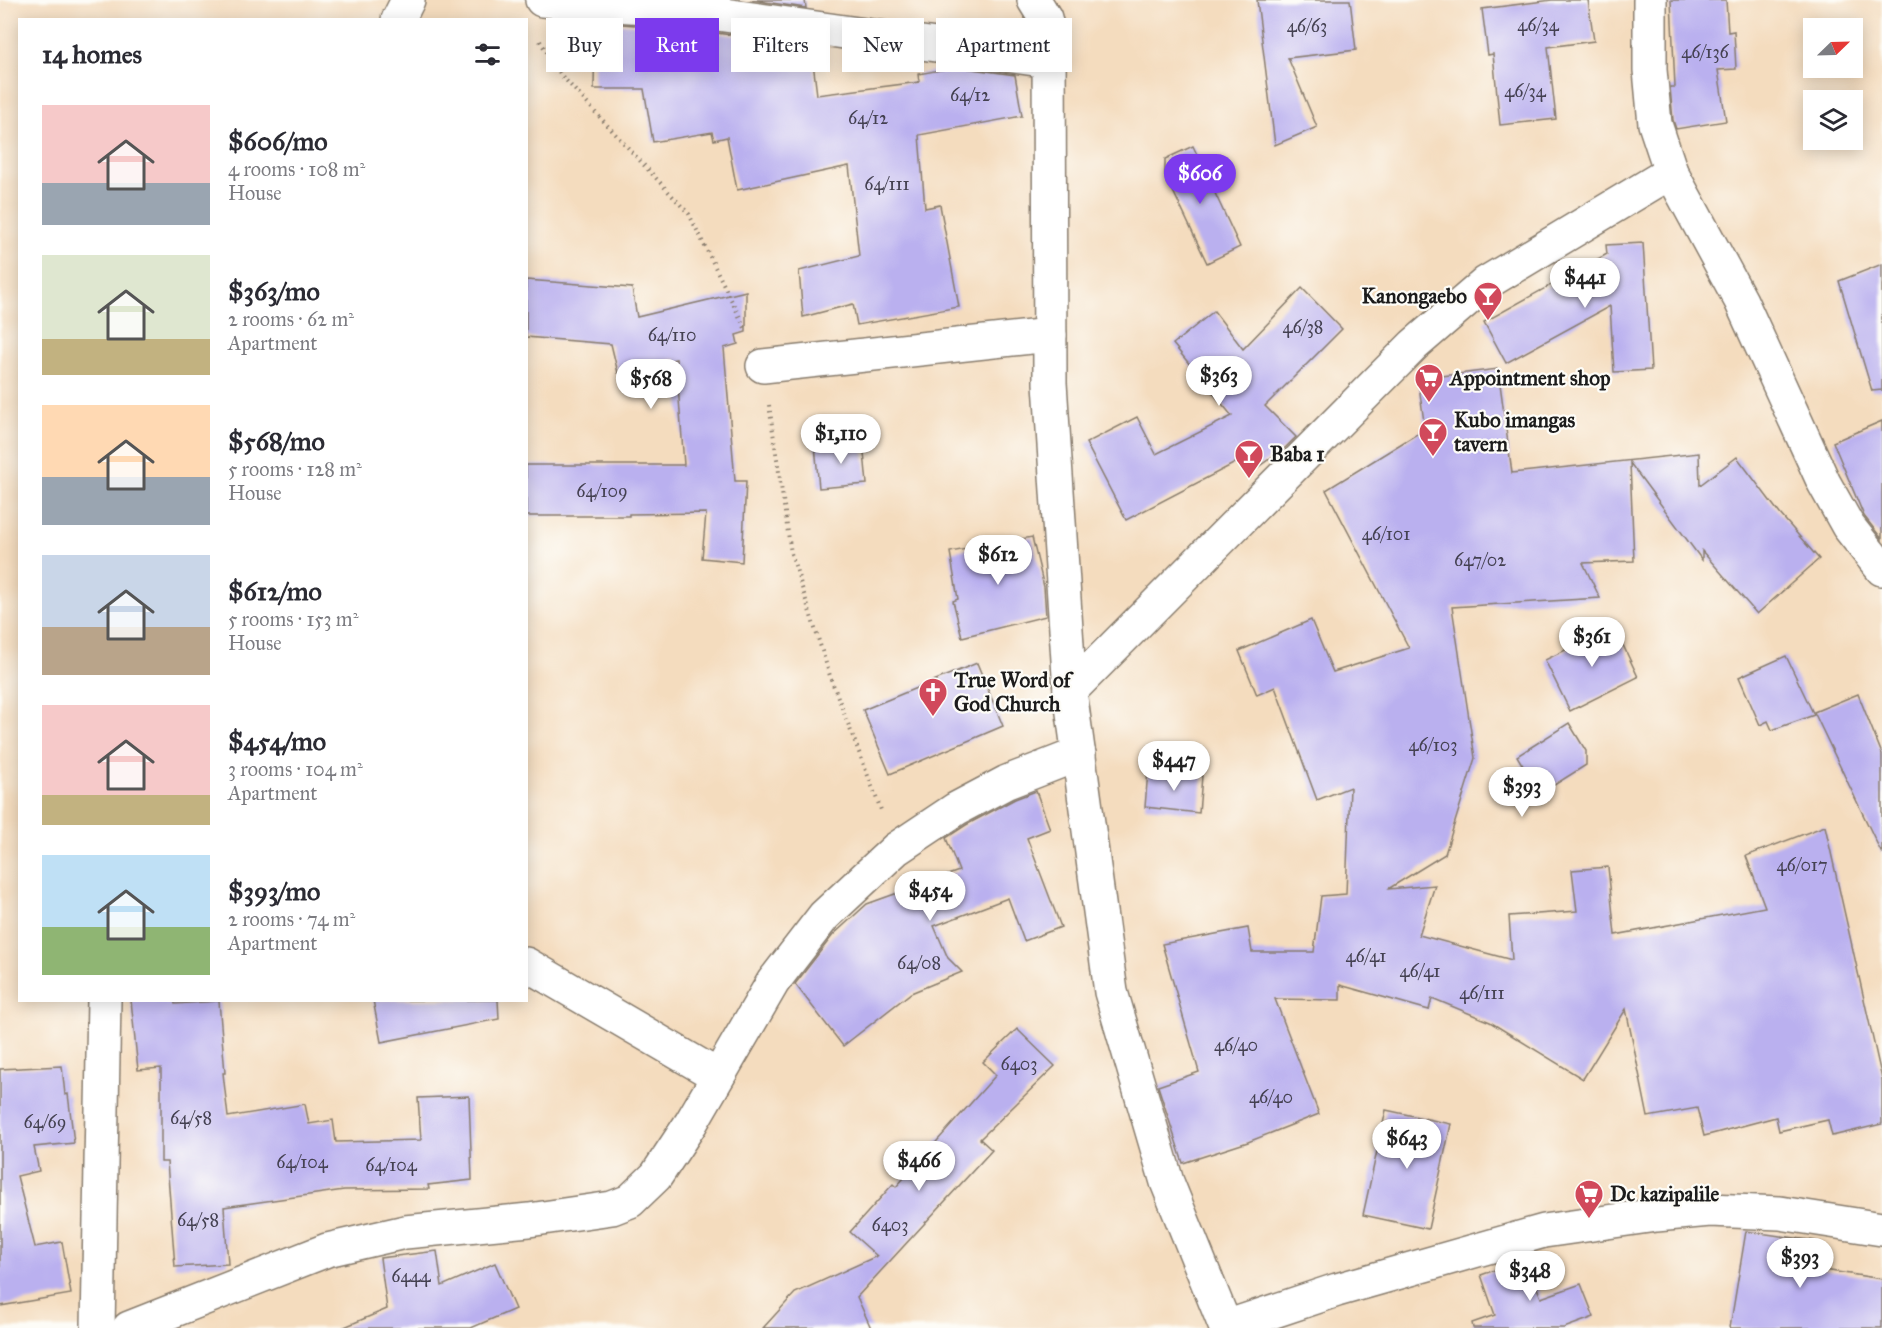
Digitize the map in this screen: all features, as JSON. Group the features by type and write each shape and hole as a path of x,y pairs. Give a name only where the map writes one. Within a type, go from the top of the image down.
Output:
{"street":[{"path":"399,18 408,0"},
{"path":"542,0 689,10 936,45"},
{"path":"1034,0 1045,18"},
{"path":"1650,0 1650,70 1655,124 1671,172 1741,302 1824,483 1848,526 1882,569"},
{"path":"1049,72 1050,383 1070,691 1111,992 1167,1182 1226,1328 1337,1290 1545,1231 1710,1210 1780,1213 1882,1229"},
{"path":"1070,691 1414,345 1486,283 1671,172"},
{"path":"763,366 1050,335"},
{"path":"129,1328 327,1250 405,1232 564,1215 612,1208 630,1202 656,1176 691,1123 773,981 824,916 896,849 956,808 997,787 1079,754"},
{"path":"528,965 718,1076"},
{"path":"98,1328 104,1002"}],"path":[{"path":"538,38 561,75 689,214 763,366 791,553 831,679 896,849"}],"building":[{"path":"752,0 805,0 806,8"},
{"path":"1257,0 1350,0 1356,50 1288,58 1317,127 1275,145"},
{"path":"1552,0 1588,0 1594,41 1548,47 1556,119 1500,125 1493,54 1488,55 1482,9"},
{"path":"1671,0 1726,0 1728,32 1734,31 1736,69 1718,70 1726,121 1676,129 1670,87 1675,87"},
{"path":"623,24 635,25 635,72 719,72 719,33 731,35 731,72 814,72 817,95 919,82 918,74 936,71 993,72 1015,75 1022,116 919,135 925,208 940,205 959,307 857,325 853,304 803,317 799,271 859,256 849,166 737,190 727,137 714,140 712,132 653,142 644,89 594,89 594,72 623,72"},
{"path":"1193,146 1240,247 1207,263 1165,174 1165,159"},
{"path":"1643,243 1651,370 1614,372 1610,306 1506,363 1484,322 1607,254 1606,245"},
{"path":"1882,264 1882,390 1872,391 1839,281"},
{"path":"528,280 632,288 637,317 746,291 746,332 736,335 738,344 724,348 735,481 746,481 742,562 702,558 706,513 528,516 528,465 684,465 676,359 618,373 611,344 528,337"},
{"path":"1302,288 1342,329 1265,406 1296,437 1285,448 1248,474 1239,461 1126,520 1086,443 1137,417 1156,454 1232,416 1173,344 1214,311 1243,349"},
{"path":"1498,369 1512,473 1699,453 1700,485 1737,457 1780,514 1819,559 1757,614 1702,551 1702,560 1630,463 1634,561 1583,563 1600,598 1452,607 1475,758 1445,854 1388,889 1435,885 1419,935 1512,960 1509,916 1577,911 1572,870 1608,867 1615,935 1765,907 1746,856 1825,826 1882,1079 1882,1124 1832,1136 1828,1120 1779,1131 1776,1117 1704,1136 1697,1108 1648,1117 1626,1009 1583,1079 1490,1022 1432,998 1429,1010 1340,985 1340,1000 1275,999 1319,1114 1248,1142 1183,1163 1158,1086 1199,1072 1162,944 1248,928 1252,952 1314,952 1321,896 1346,894 1350,787 1317,800 1275,687 1257,695 1239,651 1311,620 1333,672 1409,648 1326,490 1425,429 1418,379"},
{"path":"1882,421 1882,539 1864,516 1833,442"},
{"path":"863,442 867,484 819,488 815,446"},
{"path":"1032,537 1044,587 1046,616 962,637 953,601 958,599 950,552"},
{"path":"1614,626 1638,677 1570,711 1545,660"},
{"path":"1786,656 1814,715 1772,730 1768,721 1760,725 1739,677"},
{"name":"True Word of God Church","path":"977,663 1003,726 890,774 863,710"},
{"path":"1858,694 1882,754 1882,854 1814,712"},
{"path":"1569,723 1586,751 1586,765 1540,794 1517,756"},
{"path":"1148,771 1202,776 1199,813 1145,807"},
{"path":"1036,791 1050,829 1027,838 1061,927 1024,941 1008,898 934,926 948,958 962,972 911,993 843,1046 795,984 833,935 867,904 959,871 946,838 1015,799"},
{"path":"131,1002 174,1002 175,1004 219,1002 228,1117 305,1104 309,1124 333,1120 336,1142 421,1140 418,1098 469,1096 472,1180 428,1185 429,1189 344,1190 224,1207 228,1264 175,1267 167,1162 161,1162 161,1068 138,1070"},
{"path":"373,1002 498,1002 499,1019 381,1042"},
{"path":"1017,1029 1055,1066 980,1139 992,1150 857,1297 871,1328 763,1328 795,1293 877,1256 850,1232 893,1184 896,1187 996,1075 983,1062"},
{"path":"62,1066 74,1143 34,1147 39,1171 17,1176 35,1247 62,1242 71,1294 0,1306 0,1069"},
{"path":"1386,1110 1451,1124 1428,1229 1363,1215"},
{"path":"1746,1231 1815,1241 1811,1268 1882,1279 1882,1328 1730,1328"},
{"path":"437,1251 442,1286 495,1263 515,1309 471,1328 342,1328 387,1309 380,1258"},
{"path":"1526,1259 1541,1298 1581,1284 1594,1317 1564,1328 1473,1328 1472,1323 1495,1315 1481,1275"}],"place":[{"name":"Kanongaebo","path":"1488,322"},
{"name":"Appointment shop","path":"1429,404"},
{"name":"Kubo imangas tavern","path":"1433,458"},
{"name":"Baba 1","path":"1249,480"},
{"name":"True Word of God Church","path":"933,718"},
{"name":"Dc kazipalile","path":"1589,1220"}]}
